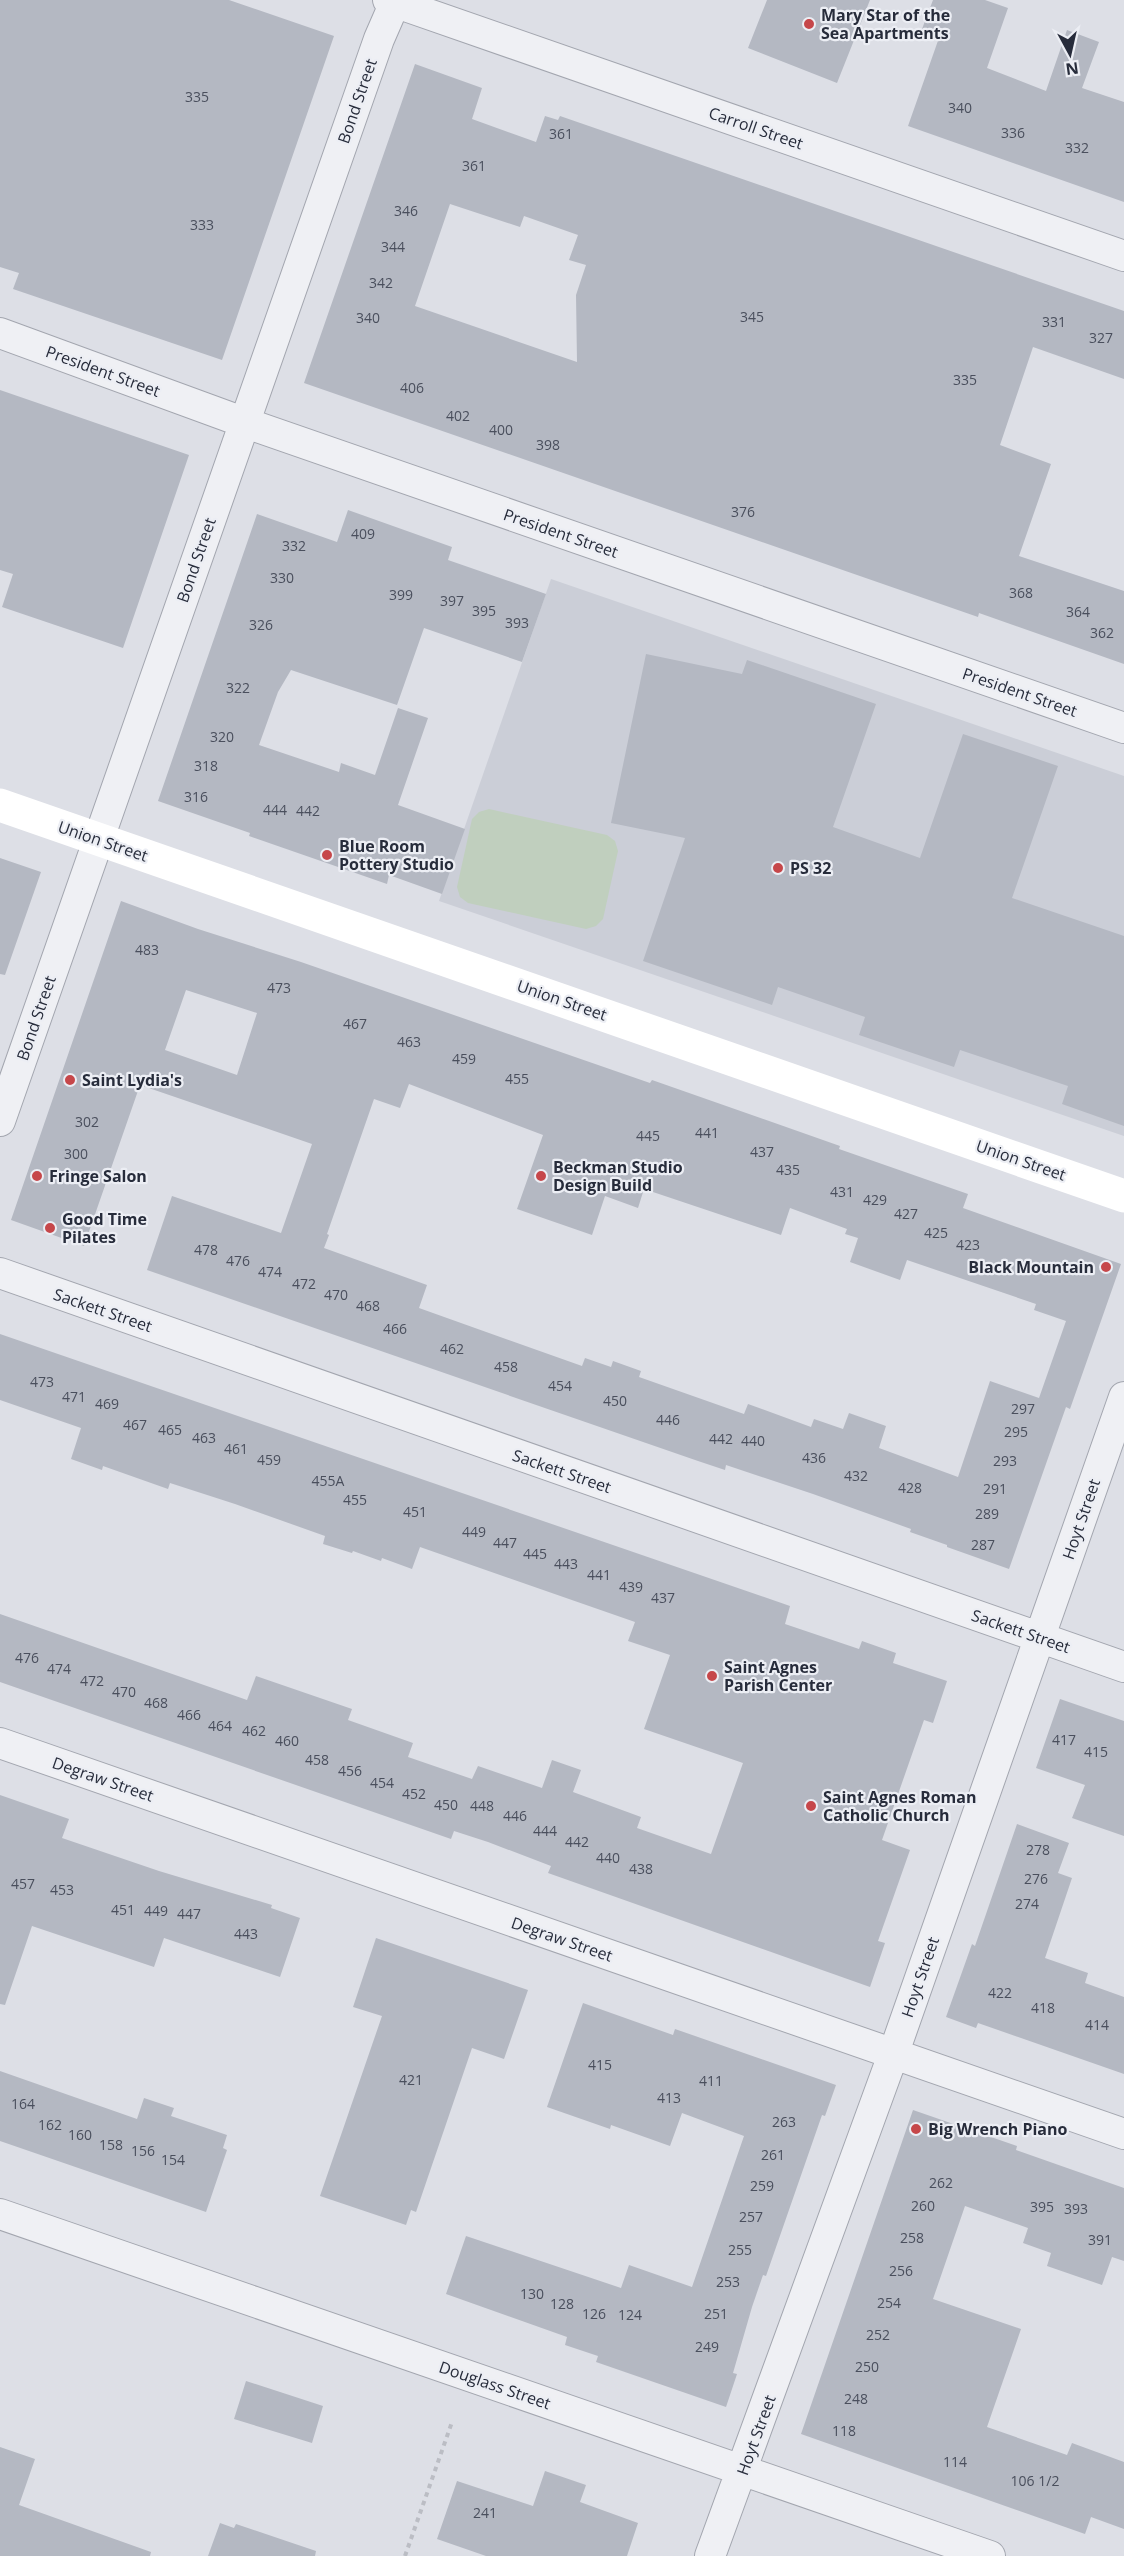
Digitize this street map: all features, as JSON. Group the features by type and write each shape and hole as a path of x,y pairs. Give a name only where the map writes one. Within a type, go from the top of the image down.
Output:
{"street":[{"name":"Carroll Street","path":"393,1 1124,256"},
{"name":"Bond Street","path":"0,1121 243,422 393,1"},
{"name":"President Street","path":"0,333 243,422 1124,728"},
{"name":"Union Street","path":"0,805 1124,1196"},
{"name":"Sackett Street","path":"0,1274 1124,1667"},
{"name":"Hoyt Street","path":"710,2556 743,2471 892,2055 1124,1397"},
{"name":"Degraw Street","path":"0,1743 1124,2134"},
{"name":"Douglass Street","path":"0,2214 990,2556"}],"path":[{"path":"405,2556 452,2422"}],"shaded area":[{"path":"551,579 1124,776 1124,1136 439,901"}],"green space":[{"path":"489,809 607,835 615,841 618,851 603,919 596,926 586,929 468,903 460,897 457,887 472,819 479,812"}],"building":[{"path":"0,0 229,0 334,36 222,360 13,289 19,273 0,267"},
{"name":"Mary Star of the Sea Apartments","path":"767,0 870,0 837,83 748,48"},
{"path":"933,0 985,0 1008,8 987,68 1046,91 1067,30 1099,42 1082,88 1124,102 1124,202 908,126 940,35 922,29"},
{"path":"415,64 482,88 472,119 536,142 545,116 558,120 560,116 1124,311 1124,379 1033,347 1000,445 1051,464 1019,556 1124,591 1124,664 979,613 978,617 304,383","holes":["450,204 520,227 524,216 578,235 569,260 586,265 576,295 577,362 415,306"]},
{"path":"0,390 189,455 123,648 2,607 13,574 0,570"},
{"path":"348,510 452,547 448,560 546,594 522,662 424,628 397,705 291,670 278,692 259,745 339,772 341,763 375,775 398,708 428,718 398,805 465,829 442,894 389,875 387,884 249,836 250,833 158,801 257,514 337,542"},
{"name":"PS 32","path":"646,654 742,674 747,660 876,704 833,827 920,858 963,734 1058,766 1012,898 1124,936 1124,1126 1062,1104 1068,1086 960,1050 954,1067 859,1035 865,1017 778,987 772,1005 643,961 685,838 611,823"},
{"path":"0,858 41,872 5,975 0,974"},
{"path":"121,901 650,1083 652,1080 840,1146 839,1149 968,1194 963,1208 1121,1264 1070,1409 1066,1407 1009,1569 910,1532 911,1529 813,1494 726,1465 725,1470 698,1461 147,1270 172,1196 281,1233 312,1144 140,1085 84,1246 11,1220","holes":["186,990 257,1013 237,1075 165,1050","409,1084 543,1135 517,1209 592,1235 605,1196 638,1208 644,1189 781,1235 790,1208 847,1229 845,1234 858,1238 850,1262 900,1280 907,1260 1036,1304 1034,1310 1066,1321 1039,1398 990,1381 958,1477 879,1448 886,1426 849,1413 843,1429 814,1419 811,1427 748,1404 744,1414 639,1377 641,1371 613,1361 611,1367 585,1358 582,1366 419,1308 427,1285 324,1248 374,1099 400,1108"]},
{"path":"0,1334 790,1606 785,1624 859,1649 862,1641 896,1653 893,1663 947,1681 933,1723 924,1720 882,1840 910,1850 878,1941 885,1943 870,1987 548,1873 551,1866 488,1842 454,1831 451,1839 0,1682 0,1614 247,1700 256,1676 352,1709 348,1720 413,1743 408,1757 472,1779 478,1766 542,1788 552,1760 581,1770 573,1792 641,1817 637,1828 711,1854 743,1763 644,1729 670,1655 628,1641 635,1622 420,1547 412,1569 382,1558 381,1561 323,1544 325,1536 170,1483 168,1489 103,1466 102,1470 71,1459 81,1428 0,1400"},
{"path":"1060,1699 1124,1721 1124,1836 1072,1818 1085,1785 1036,1768"},
{"path":"0,1795 69,1819 62,1838 159,1871 272,1905 271,1908 300,1918 280,1977 164,1938 154,1967 32,1926 5,2005 0,2004"},
{"path":"1017,1824 1069,1843 1058,1873 1072,1878 1045,1958 1088,1973 1085,1983 1124,1997 1124,2074 978,2023 976,2028 946,2017 972,1944 975,1946"},
{"path":"376,1938 528,1990 504,2059 472,2048 416,2212 411,2210 406,2225 320,2196 382,2016 353,2007"},
{"path":"583,2003 673,2035 675,2029 836,2085 825,2116 822,2115 766,2276 763,2275 752,2307 733,2373 737,2374 726,2407 596,2362 598,2356 565,2345 567,2337 446,2294 466,2236 621,2288 629,2265 692,2287 744,2136 682,2113 670,2146 611,2125 610,2129 547,2107"},
{"path":"0,2071 137,2119 144,2098 174,2108 171,2116 227,2135 223,2148 227,2150 206,2212 0,2141"},
{"path":"913,2110 1017,2146 1016,2150 1124,2188 1124,2261 1112,2257 1102,2285 1047,2266 1051,2253 1023,2243 1028,2228 965,2206 933,2299 1021,2329 987,2427 1067,2455 1072,2443 1124,2462 1124,2529 1091,2517 1085,2534 801,2434"},
{"path":"246,2381 323,2406 312,2443 234,2419"},
{"path":"0,2447 35,2459 19,2505 151,2552 150,2556 0,2556"},
{"path":"545,2471 586,2485 580,2502 638,2523 627,2556 486,2556 437,2539 457,2481 533,2506"},
{"path":"220,2523 234,2528 236,2524 316,2551 315,2556 208,2556"}],"place":[{"name":"Mary Star of the Sea Apartments","path":"809,24"},
{"name":"Blue Room Pottery Studio","path":"327,855"},
{"name":"PS 32","path":"778,868"},
{"name":"Saint Lydia's","path":"70,1080"},
{"name":"Fringe Salon","path":"37,1176"},
{"name":"Beckman Studio Design Build","path":"541,1176"},
{"name":"Good Time Pilates","path":"50,1228"},
{"name":"Black Mountain","path":"1106,1267"},
{"name":"Saint Agnes Parish Center","path":"712,1676"},
{"name":"Saint Agnes Roman Catholic Church","path":"811,1806"},
{"name":"Big Wrench Piano","path":"916,2129"}]}
